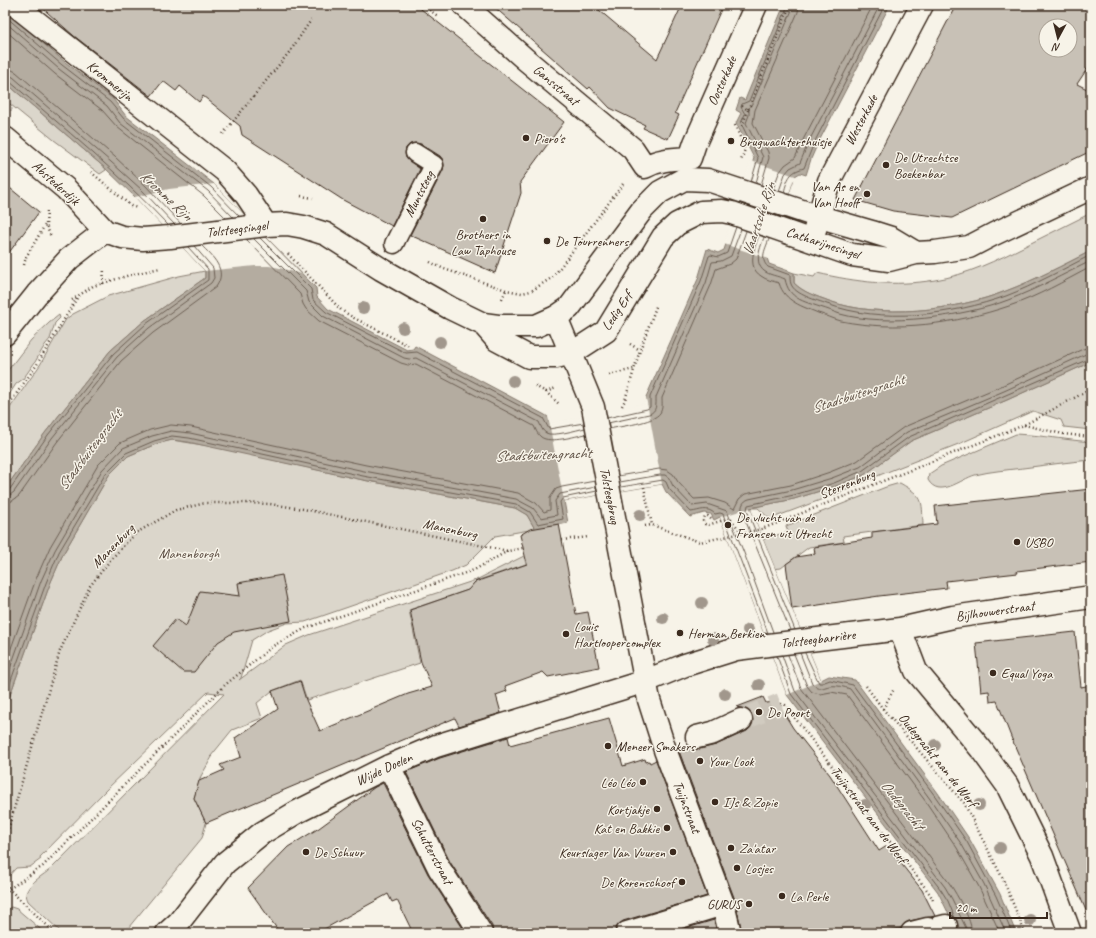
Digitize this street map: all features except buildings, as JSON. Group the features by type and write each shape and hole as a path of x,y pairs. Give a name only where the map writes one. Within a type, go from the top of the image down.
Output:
{"street":[{"name":"Krommerijn","path":"15,5 205,157 225,171 246,195 261,226"},
{"name":"Gansstraat","path":"464,5 525,59 633,149 645,167"},
{"name":"Oosterkade","path":"645,167 653,162 690,158 694,143 756,5"},
{"name":"Westerkade","path":"812,240 820,217 829,181 922,5"},
{"name":"Abstederdijk","path":"5,138 66,189 105,230"},
{"name":"Ledig Erf","path":"422,292 483,324 498,326 536,326 556,317 569,308 642,210 660,192 684,179 708,180 739,190"},
{"name":"Catharijnesingel","path":"732,213 852,255 889,260 916,253 969,247 1091,188"},
{"name":"Catharijnesingel","path":"739,190 820,217 891,238 916,253"},
{"name":"Ledig Erf","path":"483,324 497,340 529,357 556,357 572,352 606,331 663,237 677,224 701,212 732,213"},
{"name":"Tolsteegsingel","path":"105,230 122,237 143,239 287,224 304,227 326,234 381,269 422,292"},
{"path":"5,334 37,294 69,259 105,230"},
{"name":"Tolsteegbrug","path":"556,317 572,352 593,408 646,681"},
{"name":"Bijlhouwerstraat","path":"900,629 953,617 1091,597"},
{"path":"900,629 916,672 981,749 1007,785 1042,856 1070,933"},
{"name":"Tolsteegbarrière","path":"646,681 685,665 736,649 900,629"},
{"name":"Wijde Doelen","path":"167,933 179,922 225,863 262,833 297,812 389,766 436,746 646,681"},
{"name":"Twijnstraat","path":"646,681 649,700 665,750 723,904 730,933"},
{"path":"698,737 713,733 741,720"},
{"name":"Schutterstraat","path":"389,766 439,868 481,933"},
{"path":"627,933 723,904"}],"lane":[{"name":"Muntsteeg","path":"394,244 434,165 415,152"}],"path":[{"path":"742,126 790,5"},
{"path":"205,157 291,50 311,20"},
{"path":"738,112 741,105 748,110"},
{"path":"734,121 745,149 740,162"},
{"path":"506,290 522,292 531,291 553,277 626,181 636,171 645,167"},
{"path":"99,178 131,206 138,209"},
{"path":"284,250 341,310 409,346"},
{"path":"66,304 93,286 160,268"},
{"path":"5,410 36,366 78,296"},
{"path":"625,400 640,350"},
{"name":"Sterrenburg","path":"644,487 652,525 700,542 762,529 1024,425 1091,389"},
{"path":"1024,425 1063,434 1091,438"},
{"name":"Manenburg","path":"5,840 60,651 90,586 112,558 136,533 176,510 206,503 246,502 303,508 508,551"},
{"path":"711,519 708,516 705,516 703,521 708,525 730,518 742,533"},
{"name":"Manenburg","path":"5,893 43,866 225,685 273,646 306,628 474,570 508,551 523,548"},
{"name":"Oudegracht aan de Werf","path":"866,686 883,709 964,803 1003,879 1025,933"},
{"name":"Oudegracht aan de Werf","path":"883,709 894,688"},
{"name":"Twijnstraat aan de Werf","path":"781,704 785,705 930,894 931,929"},
{"path":"5,879 9,889 55,933"}],"green space":[{"path":"5,82 106,170 100,174 54,140 5,100"},
{"path":"1091,213 1091,251 1017,287 964,304 918,310 871,310 849,307 829,301 806,292 794,283 794,273 814,277 817,273 861,281 890,283 920,282 947,278 993,262"},
{"path":"205,271 205,278 144,321 110,351 45,433 5,489 5,415 40,365 66,319 108,296 179,276"},
{"path":"59,315 60,318 55,323 50,339 23,379 16,384 5,401 5,374 31,340"},
{"path":"1091,362 1091,430 1064,427 1061,420 1033,411 961,443 882,474 844,491 770,519 758,508 750,508 794,499 836,486 864,475 911,441"},
{"path":"1016,434 1091,442 1091,460 975,475 944,488 938,488 928,480 929,474 941,466"},
{"name":"Manenborgh","path":"172,440 215,447 363,480 515,508 527,515 535,529 495,536 466,565 452,571 305,622 287,623 268,630 252,640 241,678 239,680 286,645 309,635 476,580 524,556 526,564 476,581 473,584 474,588 409,610 420,663 307,700 300,680 272,691 257,703 262,718 232,730 211,756 212,757 201,776 194,798 206,823 202,838 124,933 62,933 28,901 26,893 31,885 51,869 224,694 208,692 107,789 40,857 41,859 30,867 16,868 5,880 5,709 50,584 63,554 109,475 128,456 156,444"},
{"path":"900,483 918,496 922,504 923,525 843,536 844,542 809,547 781,568 770,569 762,541 766,538 788,532 786,526"},
{"path":"11,907 17,909 45,933 5,933 5,911"}],"water":[{"path":"784,5 890,5 817,145 806,175 800,173 795,176 767,258 769,264 794,273 794,283 810,294 849,307 894,311 941,308 986,298 1028,282 1091,251 1091,362 911,441 864,475 836,486 794,499 750,508 821,680 829,676 855,680 938,793 970,840 1000,894 1016,933 958,933 938,892 787,695 720,517 714,520 711,514 704,513 690,517 666,492 662,484 564,501 568,523 535,529 527,515 515,508 363,480 188,442 172,440 156,444 128,456 109,475 63,554 50,584 5,709 5,489 45,433 110,351 144,321 205,278 205,271 135,197 105,168 5,82 5,11 65,62 113,99 126,116 214,184 316,288 317,297 328,309 407,350 413,349 415,346 545,415 548,417 550,426 647,405 646,397 698,279 707,249 718,253 724,250 754,158 736,123 741,113 736,110 740,98 745,100"}],"pier":[{"path":"751,161 798,177 793,181 769,259 724,244"},
{"path":"214,184 301,274 269,266 205,271 135,197 169,189"},
{"path":"644,397 646,397 662,484 564,501 548,417 550,416 552,423 575,419 645,404"},
{"path":"750,508 821,680 787,695 720,517"}],"tunnel":[{"path":"741,720 781,704"}],"place":[{"name":"Piero's","path":"526,138"},
{"name":"Brugwachtershuisje","path":"731,141"},
{"name":"De Utrechtse Boekenbar","path":"886,165"},
{"name":"Van As en Van Hooff","path":"867,194"},
{"name":"Brothers in Law Taphouse","path":"483,219"},
{"name":"De Tourrenners","path":"547,241"},
{"name":"De vlucht van de Fransen uit Utrecht","path":"728,525"},
{"name":"USBO","path":"1017,542"},
{"name":"Herman Berkien","path":"680,633"},
{"name":"Louis Hartloopercomplex","path":"566,634"},
{"name":"Equal Yoga","path":"993,673"},
{"name":"De Poort","path":"759,712"},
{"name":"Meneer Smakers","path":"608,746"},
{"name":"Your Look","path":"700,761"},
{"name":"Léo Léo","path":"643,782"},
{"name":"IJs & Zopie","path":"715,802"},
{"name":"Kortjakje","path":"657,809"},
{"name":"Kat en Bakkie","path":"667,828"},
{"name":"Za'atar","path":"731,848"},
{"name":"De Schuur","path":"306,852"},
{"name":"Keurslager Van Vuuren","path":"673,852"},
{"name":"Losjes","path":"737,868"},
{"name":"De Korenschoof","path":"682,882"},
{"name":"La Perle","path":"782,896"},
{"name":"GURUS","path":"749,904"}],"water label":[{"name":"Kromme Rijn","path":"166,196"},
{"name":"Vaartsche Rijn","path":"759,219"},
{"name":"Stadsbuitengracht","path":"858,394"},
{"name":"Stadsbuitengracht","path":"90,450"},
{"name":"Stadsbuitengracht","path":"543,455"},
{"name":"Oudegracht","path":"902,805"}]}
